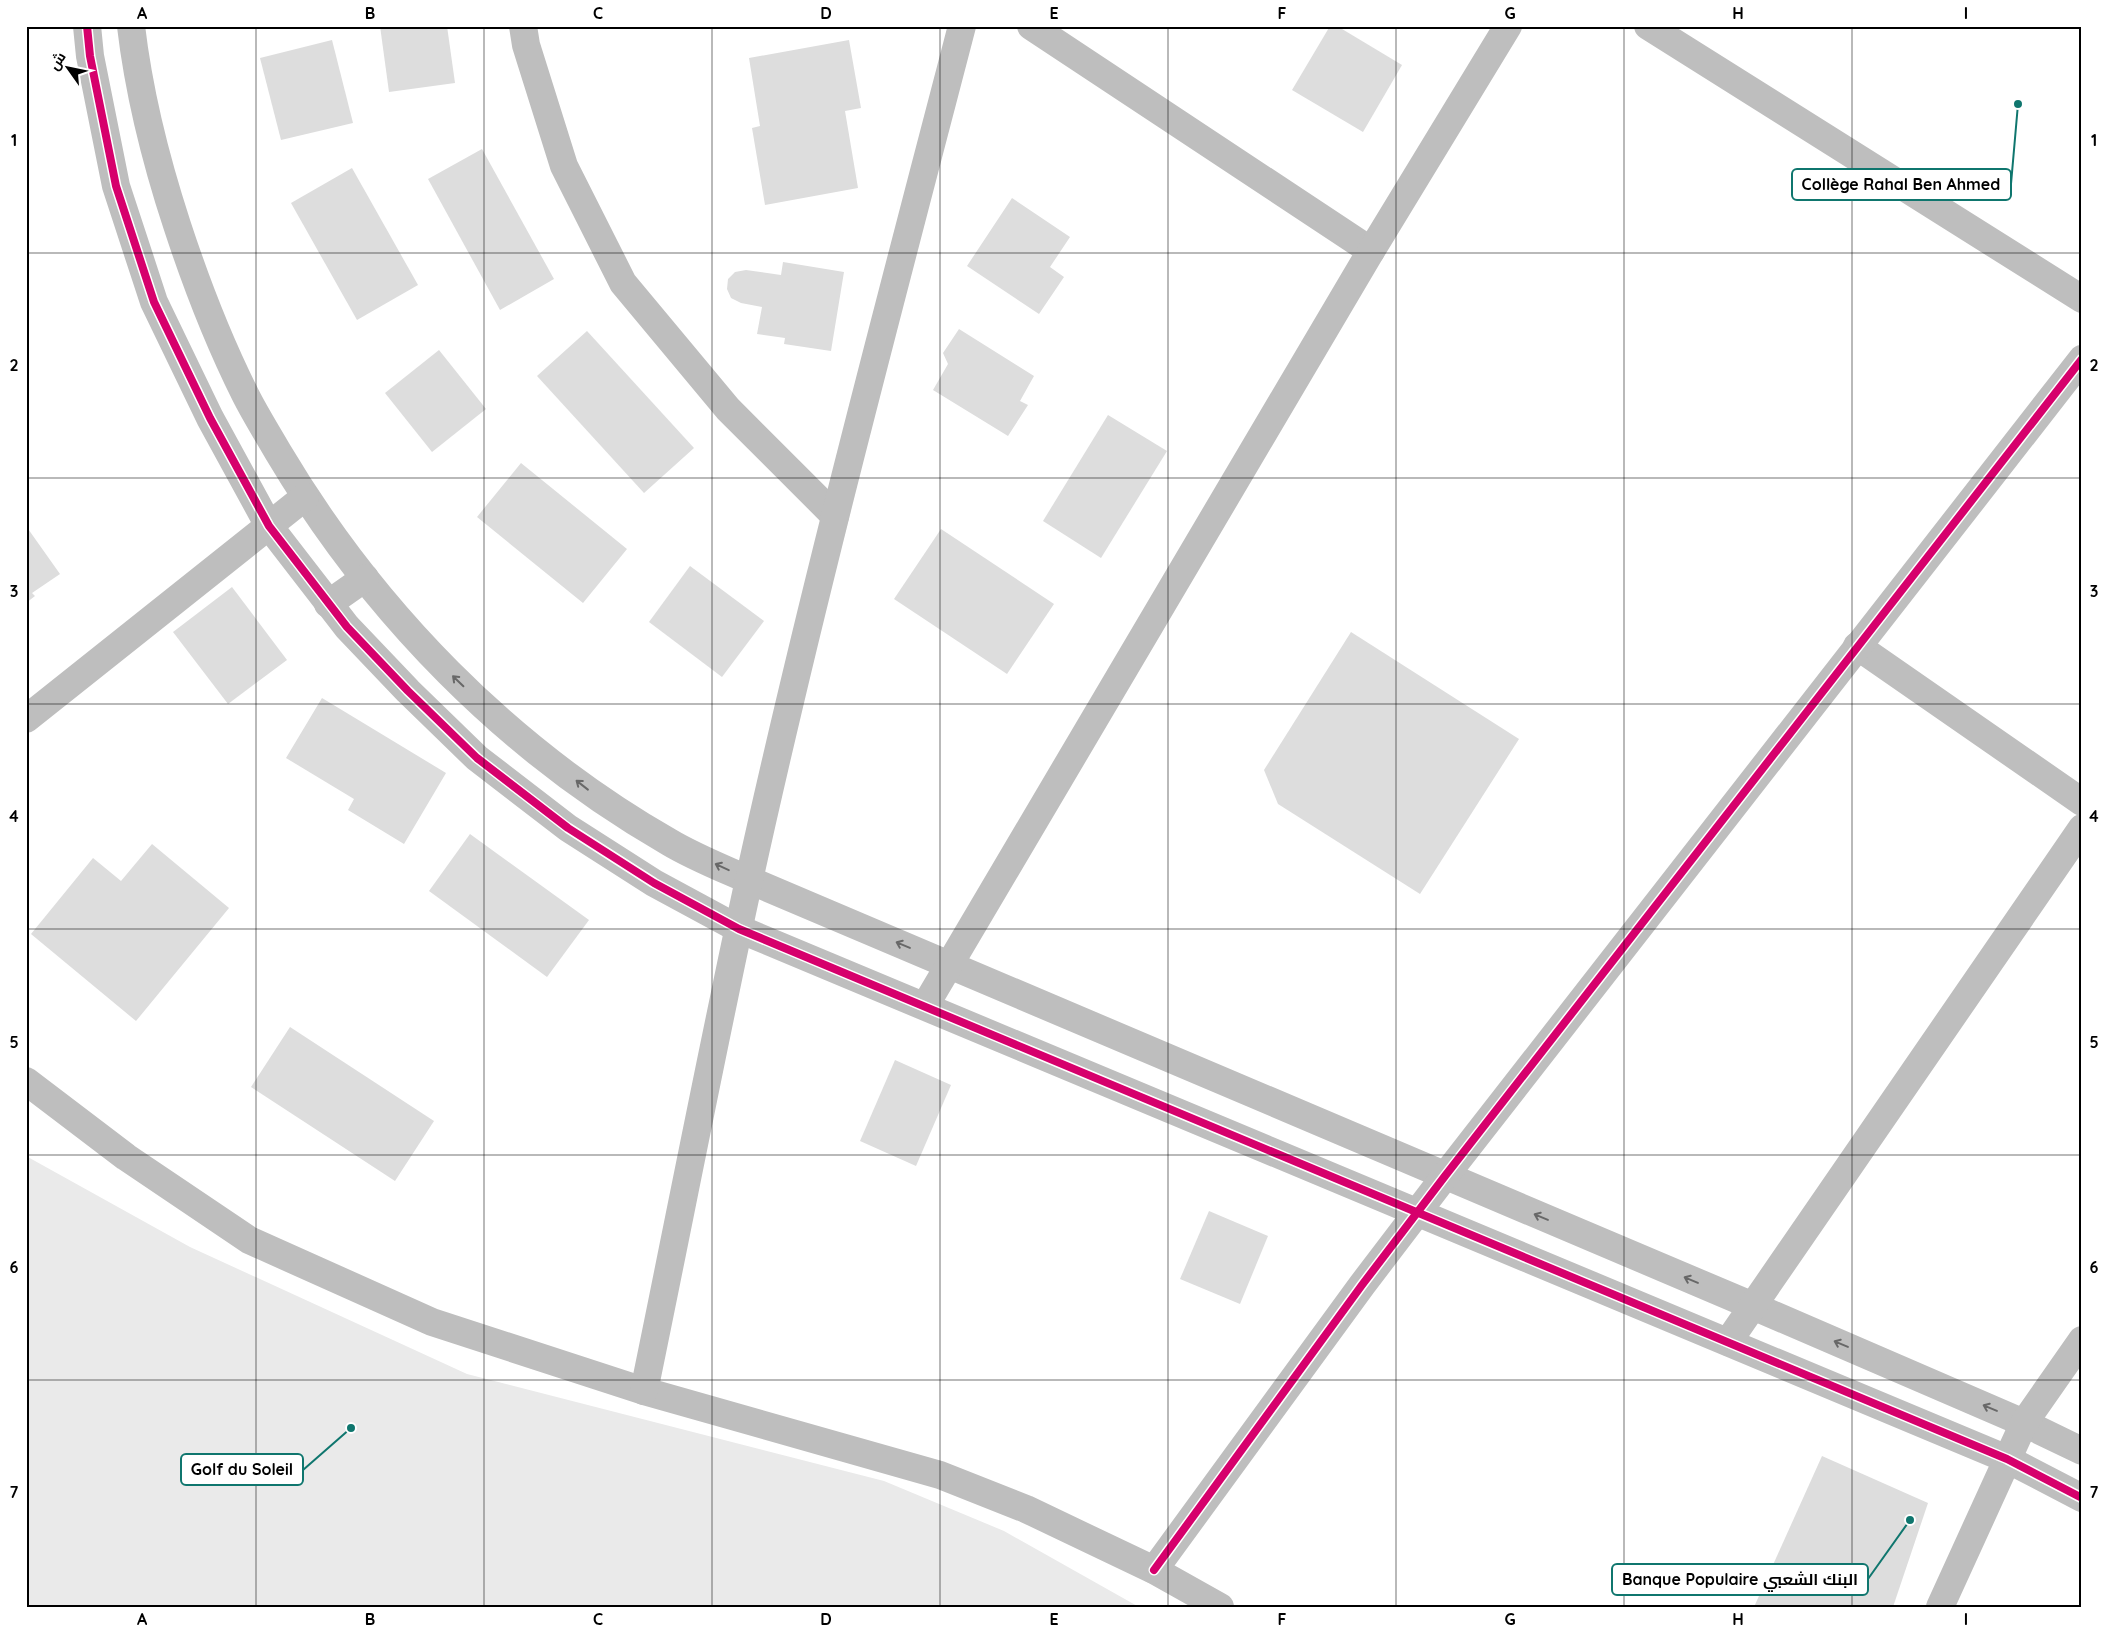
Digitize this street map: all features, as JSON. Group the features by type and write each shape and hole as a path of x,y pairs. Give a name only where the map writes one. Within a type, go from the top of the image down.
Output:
{"street":[{"path":"87,26 90,56 116,186 154,302 210,418 269,526 347,627 408,692 477,758 568,828 654,882 739,929 2007,1459 2082,1498"},
{"path":"131,26 134,56 160,173 197,286 245,396 306,497 365,578 429,653 500,722 588,790 670,843 749,880 1753,1306 2082,1450"},
{"path":"523,26 526,45 564,166 623,283 728,410 835,516"},
{"path":"644,1391 749,880 835,516 962,26"},
{"path":"1031,26 1371,251"},
{"path":"925,1006 948,964 1371,251 1508,26"},
{"path":"1648,26 2082,299"},
{"path":"1154,1570 1362,1284 2082,359"},
{"path":"26,719 306,497"},
{"path":"328,604 365,578"},
{"path":"1857,646 2082,802"},
{"path":"504,779 532,747"},
{"path":"1728,1342 2082,828"},
{"path":"26,1081 126,1157 250,1240 432,1322 644,1391 940,1475 1026,1509 1154,1570 1220,1607"},
{"path":"1940,1607 2024,1423 2082,1340"}],"shaded area":[{"path":"26,1156 190,1247 467,1374 884,1481 1004,1531 1139,1607 26,1607"}],"building":[{"path":"380,26 447,26 455,83 389,92"},
{"path":"1330,26 1337,26 1402,65 1363,132 1292,90"},
{"path":"332,40 353,123 281,140 260,58"},
{"path":"849,40 861,108 845,111 858,188 765,205 752,128 760,126 749,58"},
{"path":"482,149 554,279 500,310 428,179"},
{"path":"352,168 418,285 357,320 291,203"},
{"path":"1012,198 1070,237 1050,267 1064,277 1039,314 967,266"},
{"path":"783,262 844,272 831,351 784,344 785,338 757,334 762,307 741,303 731,298 727,289 728,279 735,272 746,270 781,275"},
{"path":"959,329 1034,376 1020,401 1028,405 1008,436 933,390 948,364 943,353"},
{"path":"587,331 694,448 644,493 537,376"},
{"path":"439,350 486,409 432,452 385,393"},
{"path":"1108,415 1167,451 1101,558 1043,521"},
{"path":"521,463 627,549 583,603 477,517"},
{"path":"26,526 60,574 32,593 35,596 26,603"},
{"path":"941,529 1054,604 1007,674 894,599"},
{"path":"690,566 764,621 722,677 649,622"},
{"path":"232,587 287,660 228,704 173,632"},
{"path":"1351,632 1519,739 1420,894 1278,804 1264,770"},
{"path":"322,698 446,773 404,844 348,810 354,799 286,758"},
{"path":"470,834 589,920 547,977 429,891"},
{"path":"152,844 229,908 136,1021 31,934 93,858 121,881"},
{"path":"290,1027 434,1121 395,1181 251,1087"},
{"path":"895,1060 951,1085 916,1166 860,1141"},
{"path":"1209,1211 1268,1236 1240,1304 1180,1279"},
{"path":"1822,1456 1928,1503 1893,1607 1754,1607"}],"cycle path":[{"path":"87,26 90,56 116,186 154,302 210,418 269,526 347,627 408,691 477,758 568,828 654,883 739,929 2007,1459 2082,1498"},
{"path":"1154,1570 1362,1285 1445,1176 2082,359"}],"place":[{"name":"Collège Rahal Ben Ahmed","path":"2018,104"},
{"name":"Golf du Soleil","path":"351,1428"},
{"name":"Banque Populaire البنك الشعبي","path":"1910,1520"}]}
